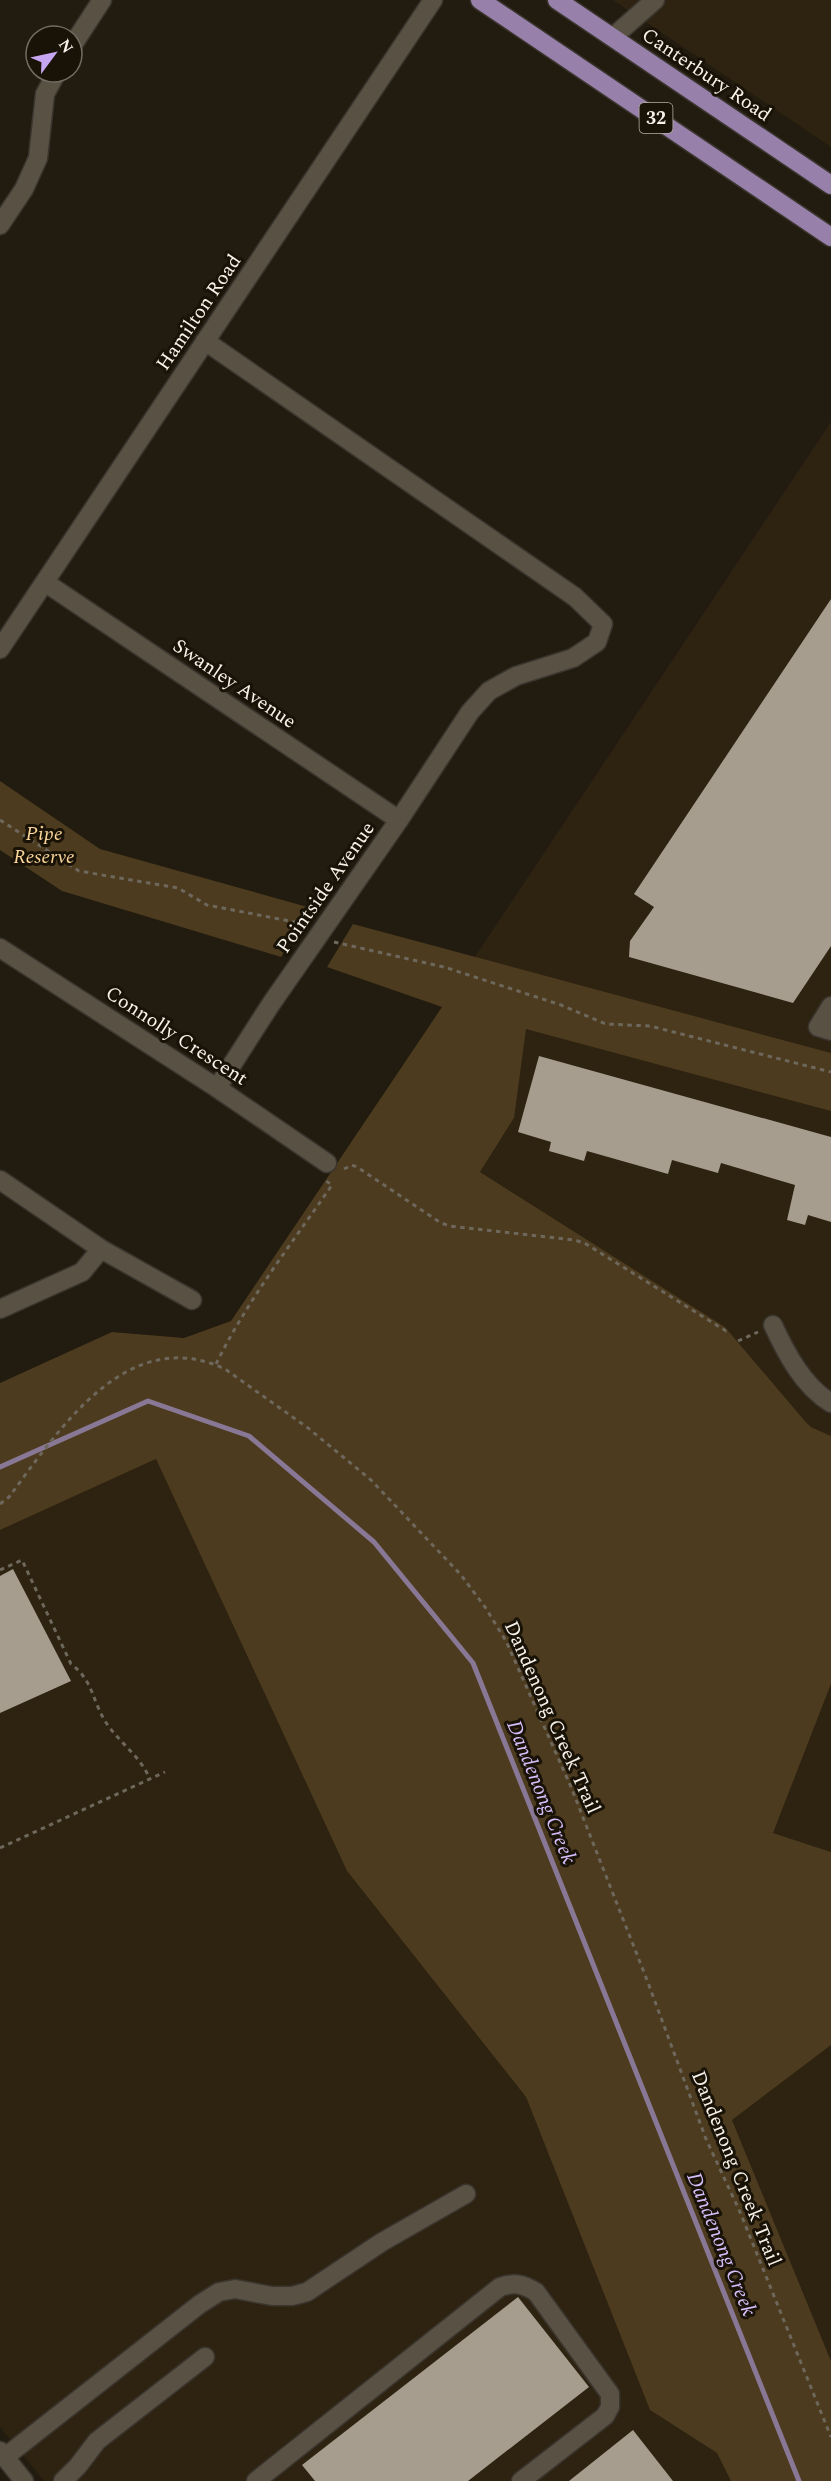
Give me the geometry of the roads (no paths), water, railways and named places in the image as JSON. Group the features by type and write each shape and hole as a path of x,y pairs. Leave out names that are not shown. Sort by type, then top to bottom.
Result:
{"main road":[{"name":"32","path":"480,0 831,237"},
{"name":"Canterbury Road","path":"557,0 831,185"}],"street":[{"path":"84,28 102,0"},
{"name":"Hamilton Road","path":"3,638 46,583 433,0"},
{"path":"613,37 655,0"},
{"path":"0,225 24,189 38,158 45,94 50,84"},
{"name":"Pointside Avenue","path":"205,341 575,597 603,624 597,642 573,658 516,676 489,691 470,712 399,820 271,1004 217,1088"},
{"name":"Swanley Avenue","path":"46,583 399,820"},
{"name":"Connolly Crescent","path":"0,948 217,1088 335,1171"},
{"path":"831,1006 818,1027 831,1031"},
{"path":"0,1180 101,1249 192,1300"},
{"path":"0,1309 82,1272 101,1249"},
{"path":"773,1325 782,1345 800,1371 810,1384 831,1403"},
{"path":"9,2466 200,2304 219,2292 235,2289 282,2296 308,2292 382,2242 466,2194"},
{"path":"256,2481 500,2288 511,2284 523,2284 536,2292 610,2394 610,2407 605,2416 521,2481"},
{"path":"63,2481 97,2441 205,2357"}],"waterway":[{"name":"Dandenong Creek","path":"0,1467 148,1401 249,1436 374,1542 473,1663 799,2481"}],"park label":[{"name":"Pipe Reserve","path":"44,844"}]}
